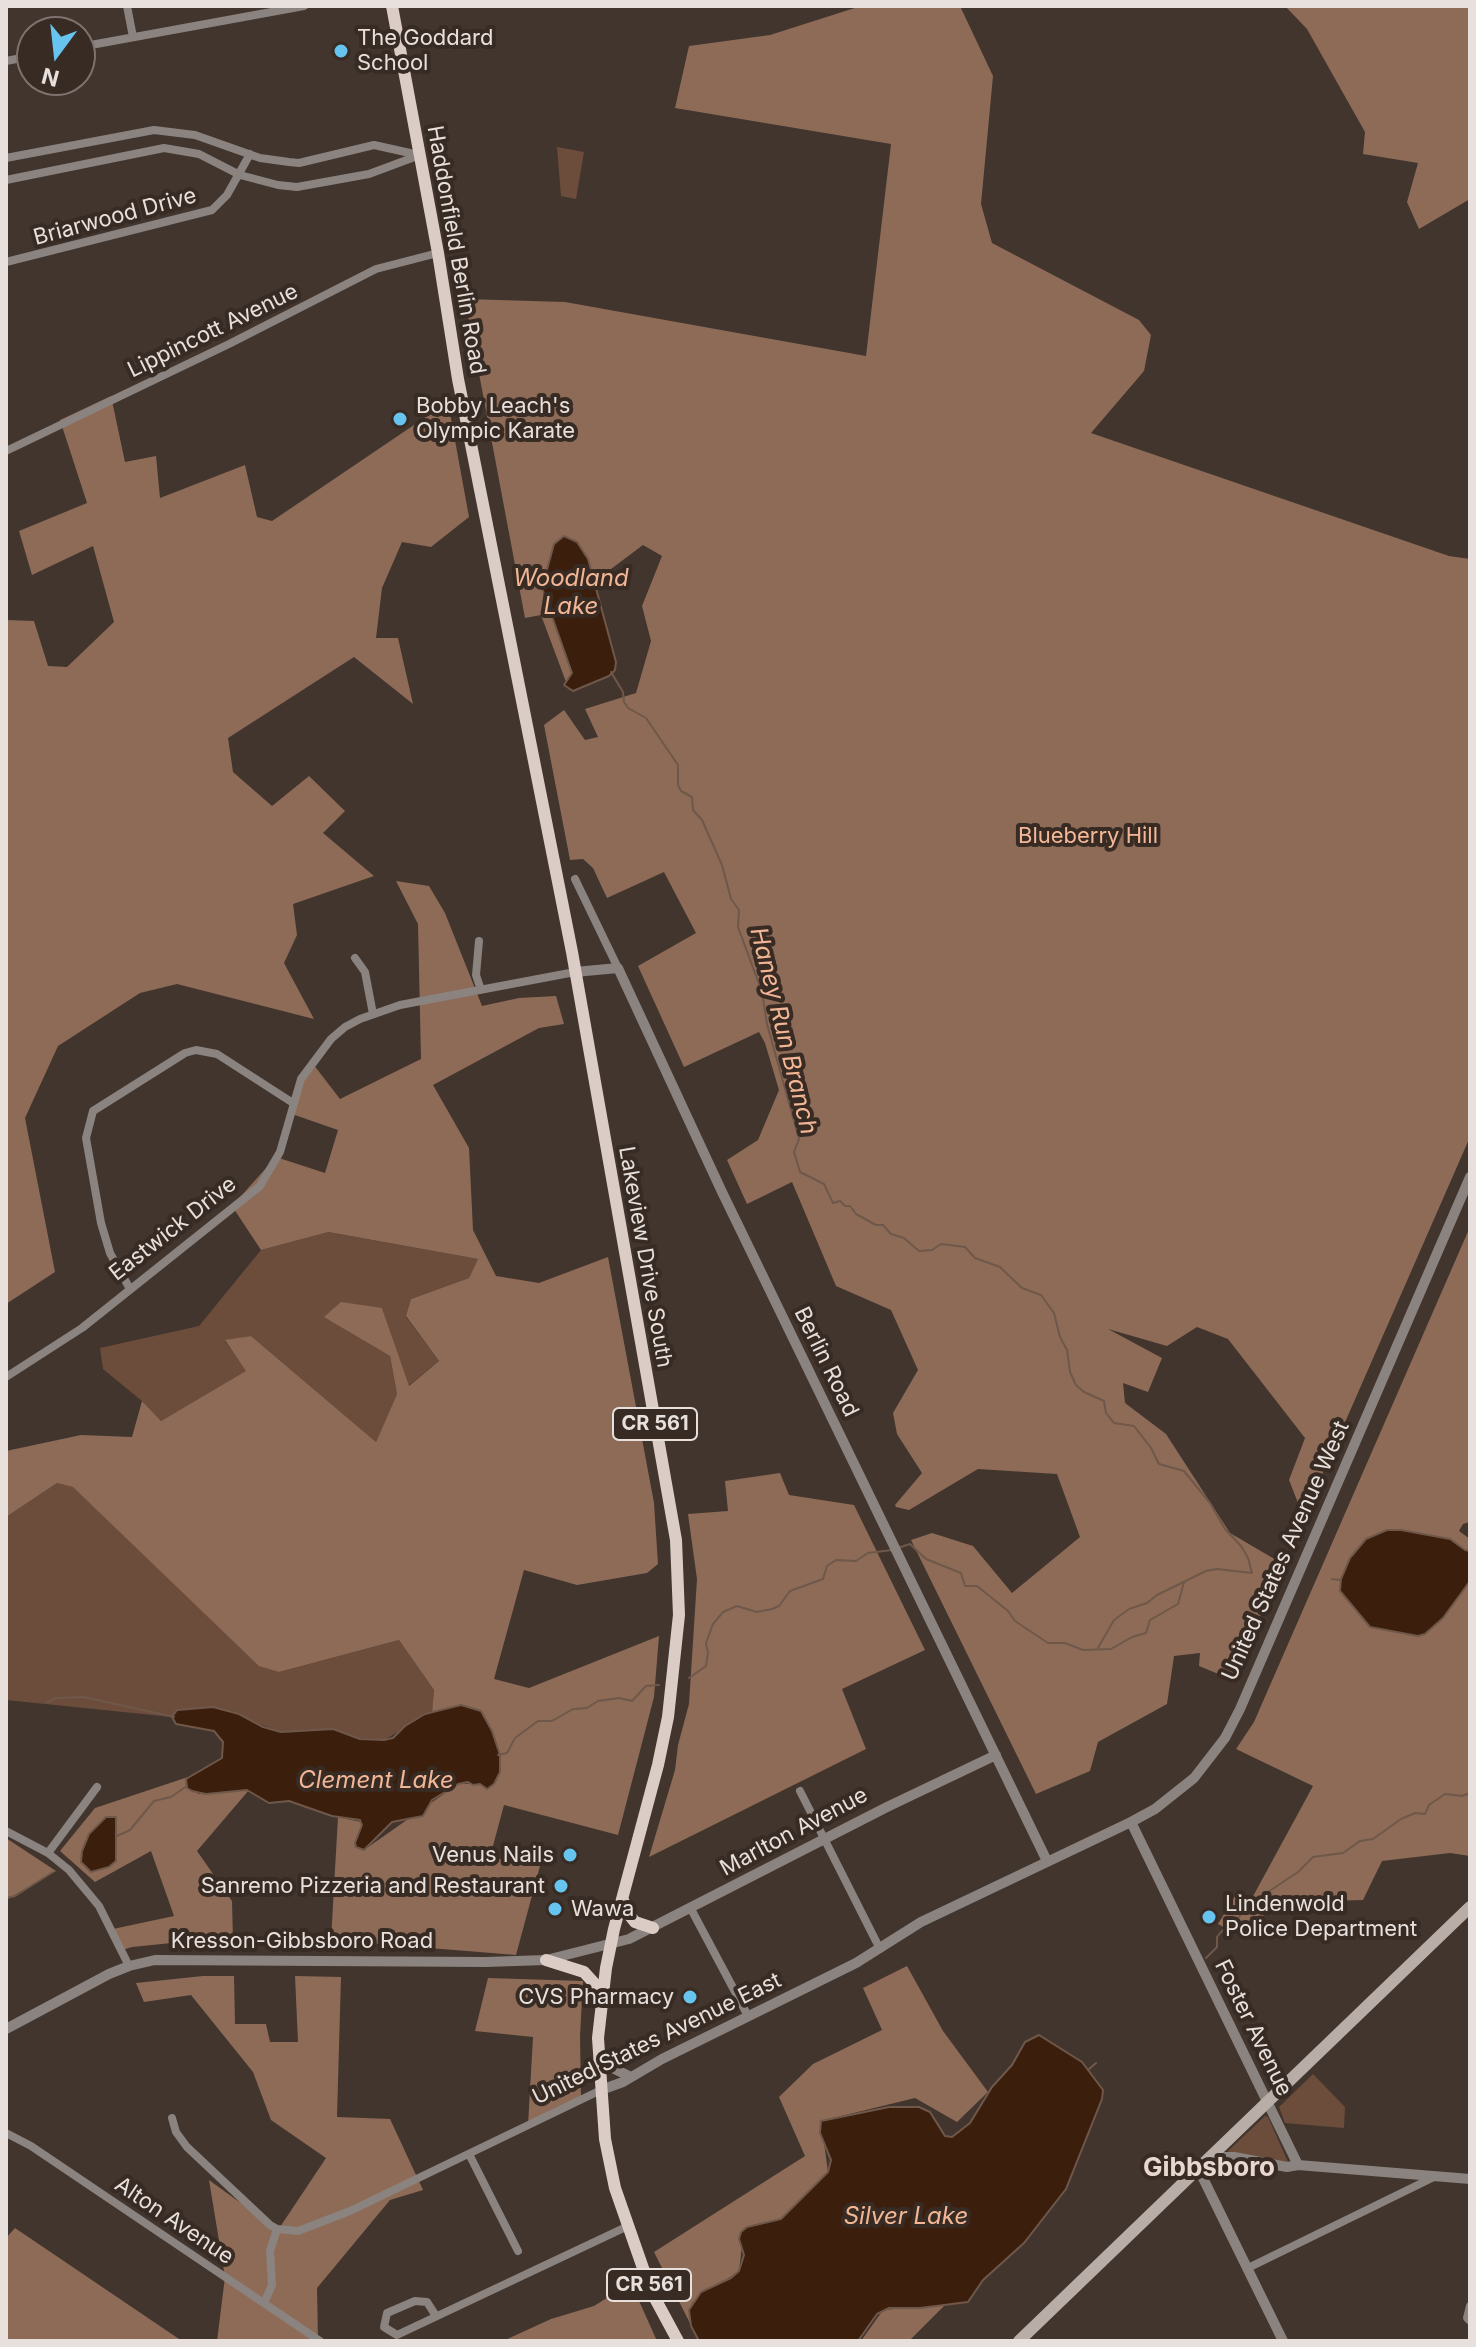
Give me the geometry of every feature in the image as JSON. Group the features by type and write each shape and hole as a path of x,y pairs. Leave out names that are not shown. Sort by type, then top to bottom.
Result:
{"main road":[{"name":"Haddonfield Berlin Road","path":"392,6 461,394 575,972"},
{"name":"Lakeview Drive South","path":"575,972 672,1509 679,1587 674,1675 668,1717 611,1944 598,2023 598,2061 607,2148 626,2227 651,2291 678,2341"},
{"path":"623,1897 627,1912 635,1922 653,1928"},
{"path":"1019,2341 1470,1907"},
{"path":"546,1960 573,1967 592,1980 596,1988 598,2023"}],"street":[{"path":"127,6 133,37"},
{"path":"96,44 304,6"},
{"path":"6,158 154,130 195,135 250,154 299,163 374,145 420,155"},
{"path":"6,180 164,148 199,154 240,175 278,185 313,185 369,174 420,155"},
{"name":"Briarwood Drive","path":"6,262 202,214 220,203 240,175 250,154"},
{"name":"Lippincott Avenue","path":"6,451 229,344 376,269 438,253"},
{"name":"Berlin Road","path":"575,879 722,1192 1047,1861"},
{"path":"479,941 476,975 481,990"},
{"path":"355,958 365,972 373,1014"},
{"name":"Eastwick Drive","path":"6,1377 69,1337 260,1186 280,1152 301,1079 331,1039 345,1027 400,1005 575,972 618,968"},
{"path":"130,1289 110,1253 101,1223 86,1138 93,1111 185,1053 196,1050 217,1054 293,1103"},
{"name":"United States Avenue West","path":"1047,1861 1131,1822 1181,1790 1210,1760 1225,1738 1470,1177"},
{"name":"Marlton Avenue","path":"611,1944 653,1928 824,1838 996,1755"},
{"path":"48,1853 97,1787"},
{"path":"800,1791 880,1949"},
{"name":"Foster Avenue","path":"1131,1822 1298,2165"},
{"path":"6,1831 48,1853 69,1870 99,1906 129,1966"},
{"name":"United States Avenue East","path":"277,2229 298,2231 311,2228 631,2077 856,1963 921,1922 1047,1861"},
{"path":"691,1909 748,2016"},
{"name":"Kresson-Gibbsboro Road","path":"6,2029 99,1978 155,1960 546,1960 611,1944"},
{"path":"598,2061 631,2077"},
{"path":"172,2118 176,2132 187,2147 277,2229 270,2251 272,2285 264,2303"},
{"name":"Alton Avenue","path":"6,2133 31,2146 320,2341"},
{"path":"469,2154 518,2251"},
{"path":"1209,2157 1234,2157 1287,2167 1298,2165 1470,2179"},
{"path":"1198,2168 1283,2341"},
{"path":"1248,2268 1435,2176"},
{"path":"436,2316 427,2302 415,2301 387,2313 384,2327 397,2335 626,2227"},
{"path":"1470,2306 1467,2318 1470,2321"}],"shaded area":[{"path":"557,147 584,152 576,199 561,196"},
{"path":"327,1232 478,1259 469,1278 411,1299 406,1317 439,1361 408,1386 382,1308 325,1317 390,1356 397,1394 376,1442 251,1336 225,1341 247,1371 161,1421 103,1369 100,1348 199,1326 261,1250"},
{"path":"57,1483 74,1487 279,1672 399,1640 434,1690 432,1712 384,1740 281,1732 213,1707 172,1717 6,1700 6,1517"},
{"path":"1313,2074 1345,2107 1344,2128 1285,2123 1279,2107"},
{"path":"1265,2116 1268,2117 1289,2164 1228,2151"}],"green space":[{"name":"Blueberry Hill","path":"861,6 960,6 993,76 981,204 992,243 1139,320 1151,335 1144,371 1091,433 1449,556 1470,559 1470,1137 1307,1509 1300,1508 1289,1480 1305,1438 1228,1339 1197,1327 1167,1346 1108,1329 1162,1358 1148,1392 1123,1383 1125,1403 1166,1434 1230,1533 1283,1564 1233,1680 1199,1666 1200,1653 1174,1656 1167,1704 1098,1742 1090,1771 1036,1794 911,1540 932,1533 973,1546 1012,1593 1080,1537 1057,1474 978,1469 909,1510 896,1507 922,1473 897,1434 893,1413 918,1370 891,1310 836,1286 792,1182 747,1204 727,1160 758,1140 779,1090 765,1043 759,1032 684,1067 638,966 696,933 664,872 607,898 593,868 583,859 570,860 544,725 564,710 585,740 598,737 585,709 636,693 651,641 642,606 662,556 643,545 595,581 616,666 569,690 541,615 525,618 465,299 565,302 866,356 891,144 675,108 689,46 770,35"},
{"path":"1285,6 1470,6 1470,199 1419,229 1407,202 1418,163 1363,154 1365,132 1307,29"},
{"path":"111,396 125,462 156,456 160,498 245,465 257,517 272,521 448,402 469,517 431,547 402,542 382,588 376,638 398,638 413,704 354,657 228,738 233,772 272,806 309,776 345,811 323,833 374,876 293,904 297,935 284,963 314,1019 177,984 140,993 58,1046 25,1118 55,1272 6,1304 6,620 34,621 48,666 67,667 114,622 93,546 32,575 19,531 87,503 60,420"},
{"path":"396,881 429,886 445,913 482,1006 519,998 556,996 564,1024 539,1028 433,1085 469,1148 473,1230 496,1276 539,1283 608,1257 654,1503 658,1564 647,1573 577,1585 524,1570 494,1679 529,1688 659,1636 654,1697 618,1835 504,1805 490,1857 540,1866 516,1955 331,1940 338,1817 361,1822 364,1850 458,1784 494,1783 481,1711 432,1712 434,1690 399,1640 279,1672 259,1666 73,1487 57,1483 6,1517 6,1451 81,1435 132,1437 142,1401 161,1421 246,1371 225,1340 251,1336 376,1442 397,1394 390,1356 324,1317 341,1302 382,1308 409,1386 439,1361 406,1316 411,1299 469,1278 478,1259 328,1232 261,1250 232,1206 276,1157 325,1173 338,1130 289,1113 310,1060 340,1099 421,1059 418,924"},
{"path":"1470,1227 1470,1522 1463,1524 1459,1531 1470,1539 1470,1551 1450,1539 1376,1533 1470,1568 1470,1856 1450,1853 1382,1861 1363,1900 1289,1902 1232,1932 1218,1924 1237,1893 1251,1900 1313,1786 1236,1749 1254,1722"},
{"path":"780,1473 789,1495 854,1505 925,1650 842,1689 866,1749 649,1857 675,1770 689,1704 697,1579 688,1514 728,1511 725,1481"},
{"path":"188,1777 198,1794 249,1790 197,1851 232,1901 233,1940 202,1940 122,1950 113,1929 174,1916 151,1851 95,1882 60,1851 95,1808"},
{"path":"6,1838 56,1871 6,1900"},
{"path":"907,1966 943,2031 988,2092 957,2122 915,2098 821,2121 828,2172 781,2219 744,2228 739,2271 692,2303 699,2341 654,2252 805,2156 779,2097 813,2064 882,2030 863,1988"},
{"path":"234,1976 235,2024 266,2024 270,2042 298,2042 295,1976 341,1977 337,2117 390,2119 423,2190 390,2200 317,2288 318,2341 217,2341 225,2277 209,2180 278,2230 326,2158 271,2120 253,2072 191,1995 144,2002 136,1983"},
{"path":"488,1978 583,1981 581,2098 528,2125 533,2037 475,2031"},
{"path":"15,2228 182,2341 6,2341 6,2238"},
{"path":"631,2283 657,2341 503,2341 551,2319 594,2306"},
{"path":"946,2304 909,2341 861,2341 883,2310"}],"water":[{"name":"Woodland Lake","path":"564,536 577,542 588,559 616,662 615,670 609,676 573,691 564,685 572,673 542,588 554,544"},
{"path":"1387,1530 1450,1539 1470,1551 1470,1581 1443,1618 1425,1634 1418,1636 1370,1627 1340,1591 1341,1579 1350,1558 1366,1539"},
{"name":"Clement Lake","path":"461,1705 481,1711 492,1731 500,1755 500,1772 494,1784 487,1789 480,1784 458,1784 432,1800 423,1816 392,1822 364,1850 356,1847 355,1843 362,1825 360,1820 332,1816 289,1801 269,1803 247,1790 206,1794 187,1788 186,1779 222,1758 223,1742 214,1731 176,1724 172,1717 177,1710 213,1707 239,1714 263,1727 281,1732 333,1729 360,1739 384,1740 393,1738 425,1714"},
{"path":"106,1817 116,1817 116,1861 109,1867 91,1872 81,1862 82,1851 89,1834"},
{"name":"Silver Lake","path":"1039,2035 1082,2062 1103,2090 1102,2099 1066,2189 1024,2243 983,2280 968,2302 889,2308 877,2314 858,2341 699,2341 691,2326 689,2310 701,2292 739,2271 744,2255 739,2239 741,2232 747,2227 781,2219 828,2172 831,2160 820,2133 821,2121 889,2107 919,2107 930,2112 945,2136 952,2137 970,2123 1025,2042"}],"waterway":[{"name":"Haney Run Branch","path":"611,672 628,708 646,718 678,765 678,785 681,791 692,797 693,810 702,820 722,865 731,899 739,910 738,927 762,992 767,1024 799,1139 794,1152 800,1172 824,1184 833,1203 840,1201 850,1206 856,1214 876,1225 883,1225 891,1234 904,1238 919,1251 932,1250 941,1244 965,1247 975,1258 1000,1267 1022,1288 1041,1295 1054,1313 1076,1385 1104,1401 1106,1413 1114,1423 1134,1426 1159,1464 1184,1471 1248,1558 1252,1573 1217,1569 1206,1571 1147,1603 1129,1609 1114,1620 1098,1648"},
{"path":"898,1548 910,1544 926,1559 961,1573 965,1586 977,1586 1008,1611 1015,1621 1048,1643 1065,1643 1083,1650 1111,1649 1146,1633 1150,1620 1178,1604 1184,1582"},
{"path":"689,1678 706,1666 706,1643 713,1624 723,1612 737,1606 757,1612 772,1609 779,1606 790,1591 823,1579 827,1566 836,1560 856,1561 868,1553 892,1550"},
{"path":"1332,1579 1340,1580"},
{"path":"498,1755 507,1753 515,1738 538,1721 552,1721 573,1709 587,1708 598,1701 619,1698 632,1701 646,1686 659,1685"},
{"path":"47,1702 56,1698 84,1697 174,1717"},
{"path":"117,1836 130,1830 154,1801 171,1797 187,1786"},
{"path":"1206,1958 1217,1947 1217,1937 1247,1906 1298,1872 1313,1857 1343,1853 1360,1841 1373,1839 1401,1819 1415,1813 1425,1814 1429,1805 1445,1794 1462,1796 1470,1793"},
{"path":"6,1898 15,1896 53,1872"},
{"path":"1088,2070 1096,2063"}],"place":[{"name":"The Goddard School","path":"341,51"},
{"name":"Bobby Leach's Olympic Karate","path":"400,419"},
{"name":"Venus Nails","path":"570,1855"},
{"name":"Sanremo Pizzeria and Restaurant","path":"561,1886"},
{"name":"Wawa","path":"555,1909"},
{"name":"Lindenwold Police Department","path":"1209,1917"},
{"name":"CVS Pharmacy","path":"690,1997"}],"district":[{"name":"Gibbsboro","path":"1209,2168"}]}
